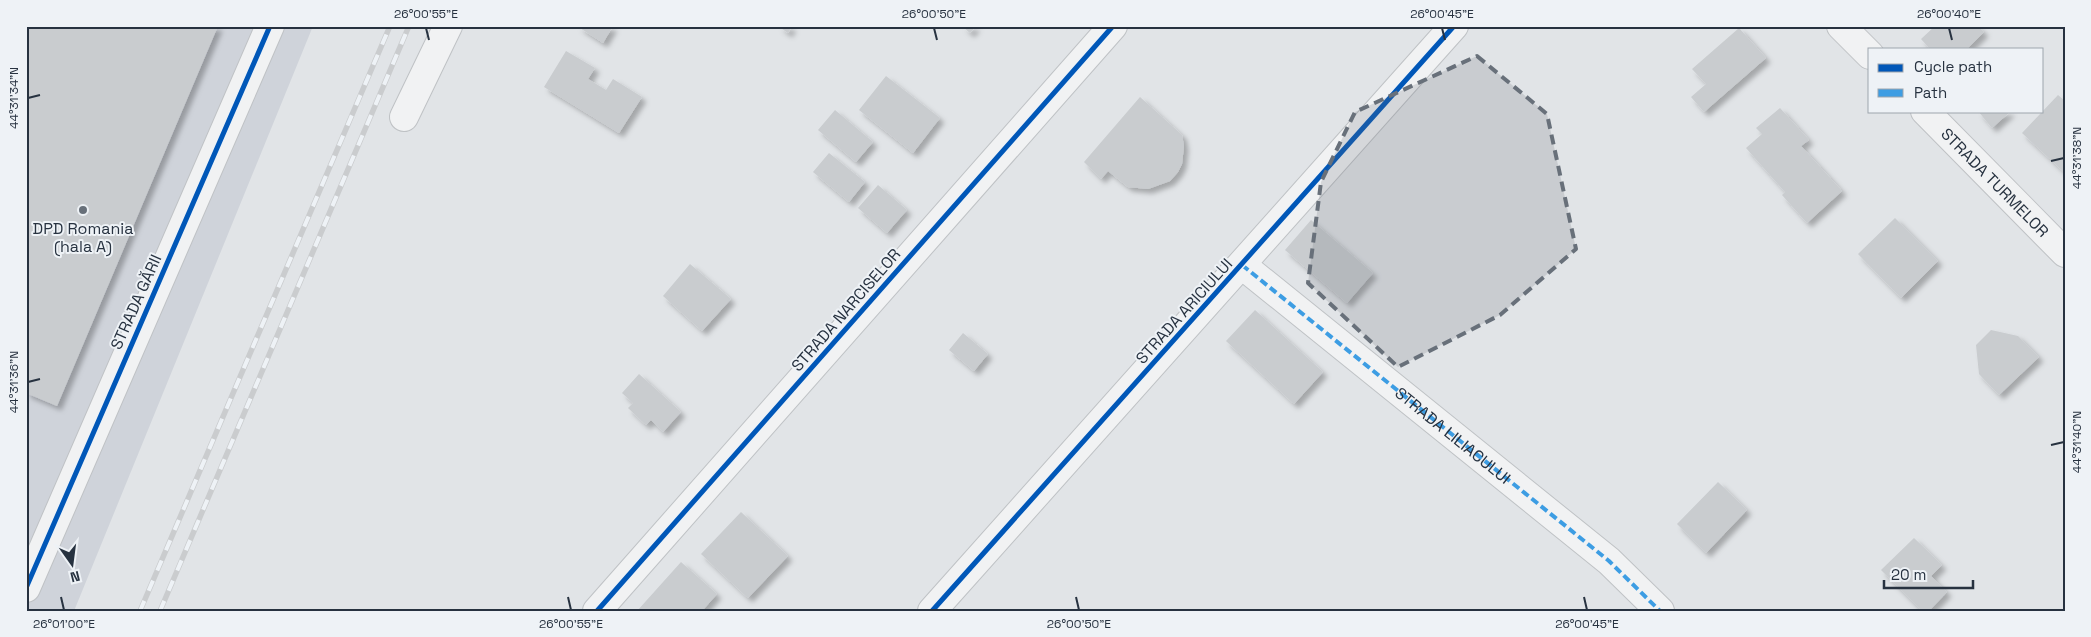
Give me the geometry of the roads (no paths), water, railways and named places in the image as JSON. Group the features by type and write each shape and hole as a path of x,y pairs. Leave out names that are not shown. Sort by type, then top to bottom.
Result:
{"street":[{"name":"STRADA GĂRII","path":"26,588 270,26"},
{"path":"404,117 448,26"},
{"name":"STRADA NARCISELOR","path":"597,611 1113,26"},
{"name":"STRADA ARICIULUI","path":"932,611 1454,26"},
{"path":"1841,26 1868,53"},
{"name":"STRADA TURMELOR","path":"1926,112 2065,253"},
{"name":"STRADA LILIACULUI","path":"1242,265 1609,561 1660,611"}],"railway":[{"path":"140,611 390,26"},
{"path":"160,611 409,26"}],"place":[{"name":"DPD Romania (hala A)","path":"83,210"}]}
